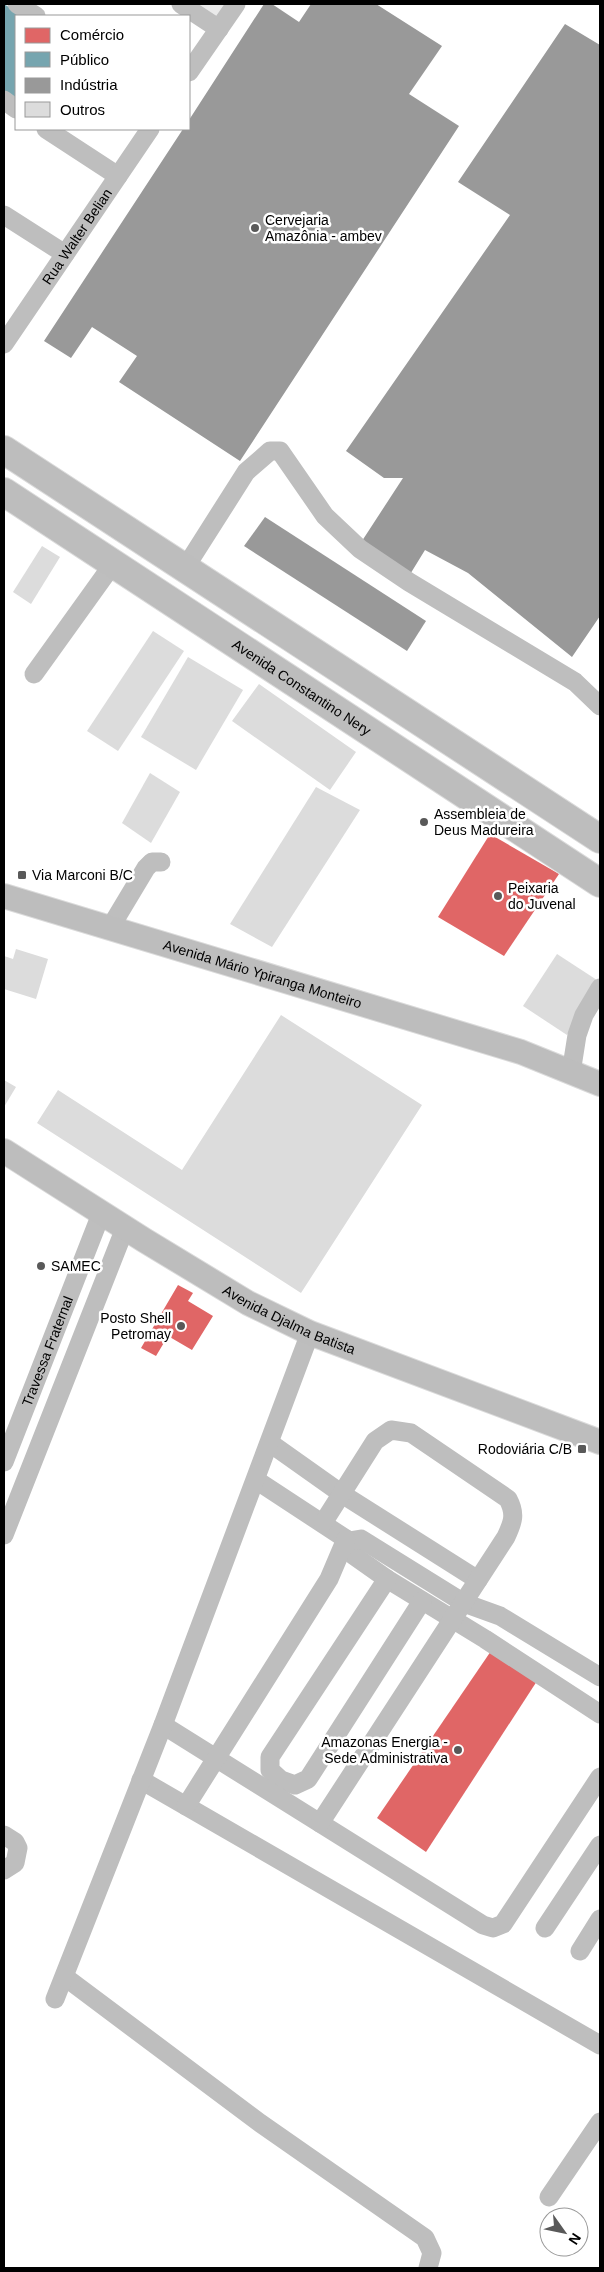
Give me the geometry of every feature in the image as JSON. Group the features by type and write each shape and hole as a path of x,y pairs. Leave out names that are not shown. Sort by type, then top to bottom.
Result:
{"highway":[{"path":"4,450 600,839"},
{"name":"Avenida Constantino Nery","path":"7,496 600,883"}],"main road":[{"name":"Avenida Mário Ypiranga Monteiro","path":"4,896 572,1067 600,1068"},
{"name":"Avenida Mário Ypiranga Monteiro","path":"572,1067 600,1084"},
{"name":"Avenida Djalma Batista","path":"4,1151 101,1214 248,1303 310,1333 600,1442"}],"street":[{"path":"17,4 34,15"},
{"path":"181,4 219,28"},
{"path":"190,71 236,4"},
{"path":"4,100 15,108"},
{"path":"48,130 118,176"},
{"name":"Rua Walter Belian","path":"4,344 149,130"},
{"path":"4,215 65,254"},
{"path":"185,568 246,472 270,451 280,452 325,516 360,549 408,582 575,682 600,706"},
{"path":"34,674 113,564"},
{"path":"110,928 146,868 152,862 161,862"},
{"path":"572,1067 576,1035 584,1015 600,988"},
{"name":"Travessa Fraternal","path":"4,1462 101,1214"},
{"path":"4,1535 124,1228"},
{"path":"56,1999 163,1725 310,1333"},
{"path":"320,1823 506,1536 513,1520 514,1510 508,1499 411,1433 391,1430 375,1442 323,1523"},
{"path":"270,1443 342,1494 478,1580"},
{"path":"256,1480 347,1540 353,1555 387,1579 600,1714"},
{"path":"347,1540 361,1539 464,1602 500,1616 600,1677"},
{"path":"186,1806 329,1579 347,1540"},
{"path":"387,1579 270,1757 270,1770 281,1780 295,1785 308,1779 422,1601"},
{"path":"562,1690 580,1664"},
{"path":"163,1725 483,1925 492,1928 503,1924 600,1777"},
{"path":"141,1780 600,2044"},
{"path":"4,1835 10,1838 18,1848 14,1863 4,1870"},
{"path":"545,1928 600,1845"},
{"path":"580,1951 600,1919"},
{"path":"65,1977 260,2123 425,2238 432,2253 428,2268"},
{"path":"549,2197 600,2122"}],"shaded area":[{"path":"184,4 243,4 226,29"}],"building: Comércio":[{"name":"Peixaria do Juvenal","path":"490,834 559,874 504,956 438,917"},
{"name":"Posto Shell Petromay","path":"178,1285 193,1293 188,1301 213,1316 192,1350 168,1336 156,1356 141,1348"},
{"name":"Amazonas Energia - Sede Administrativa","path":"491,1651 537,1681 426,1852 377,1818"}],"building: Público":[{"path":"4,4 21,15 15,15 15,96 14,98 4,92"}],"building: Indústria":[{"name":"Cervejaria Amazônia - ambev","path":"264,4 272,4 299,22 311,4 376,4 442,46 409,94 459,126 240,461 119,382 137,356 92,327 71,358 44,341 182,130 190,130 190,118"},
{"path":"565,24 600,45 600,616 572,657 468,573 425,550 409,576 360,544 403,478 384,478 346,451 510,215 458,182"},
{"path":"265,517 426,621 407,651 244,546"}],"building: Outros":[{"path":"42,546 60,557 31,604 13,592"},
{"path":"153,631 184,651 118,751 87,731"},
{"path":"188,657 243,690 196,770 141,737"},
{"path":"259,684 356,752 330,790 232,721"},
{"path":"150,773 180,792 151,843 122,823"},
{"path":"316,787 360,810 272,947 230,924"},
{"path":"16,949 48,959 36,999 4,989 4,956 13,959"},
{"path":"557,954 600,982 567,1035 523,1006"},
{"path":"281,1015 422,1105 301,1293 37,1123 58,1090 182,1170"},
{"path":"4,1080 16,1087 4,1107"}],"place":[{"name":"Cervejaria Amazônia - ambev","path":"255,228"},
{"name":"Assembleia de Deus Madureira","path":"424,822"},
{"name":"Via Marconi B/C","path":"22,875"},
{"name":"Peixaria do Juvenal","path":"498,896"},
{"name":"SAMEC","path":"41,1266"},
{"name":"Posto Shell Petromay","path":"181,1326"},
{"name":"Rodoviária C/B","path":"582,1449"},
{"name":"Amazonas Energia - Sede Administrativa","path":"458,1750"}]}
